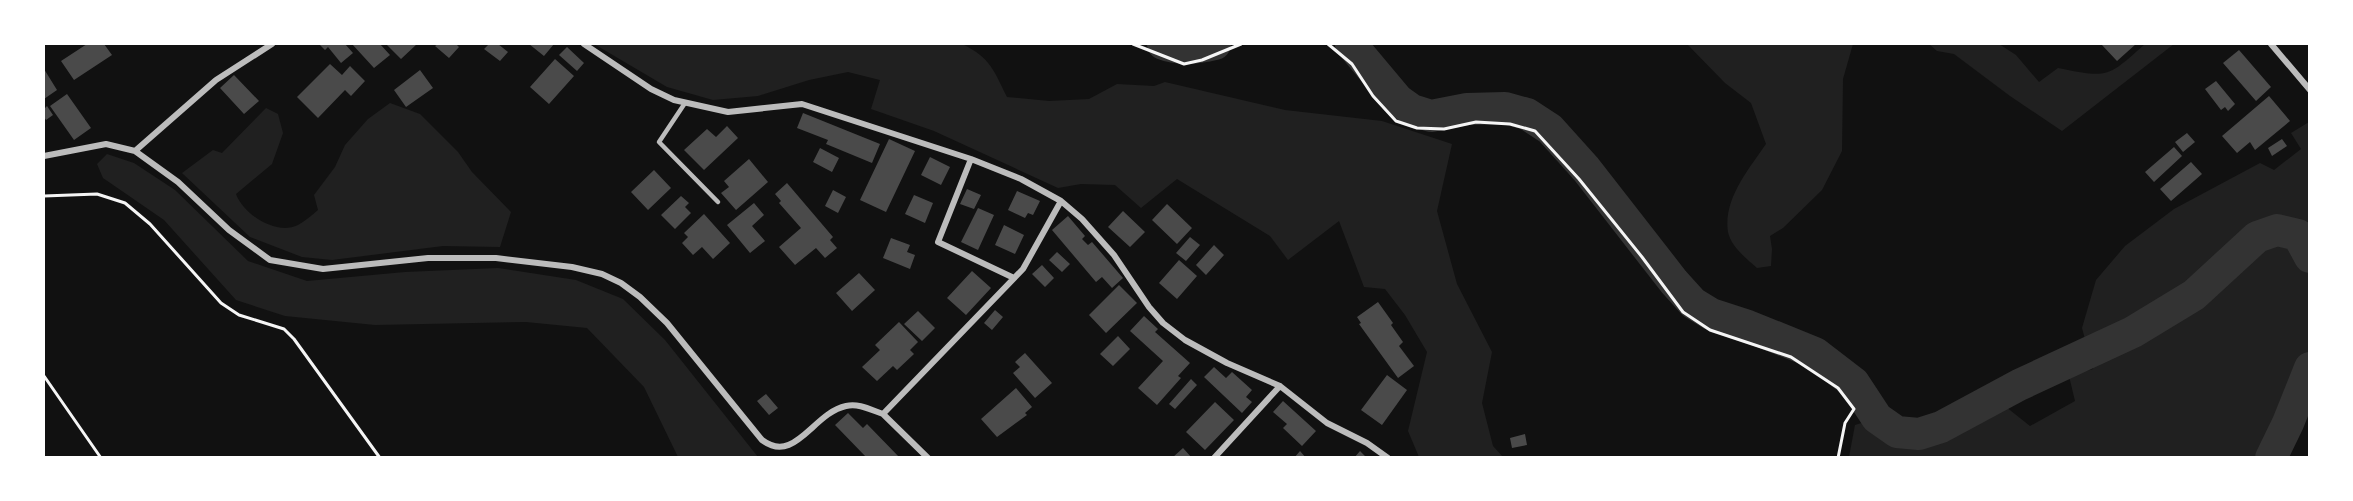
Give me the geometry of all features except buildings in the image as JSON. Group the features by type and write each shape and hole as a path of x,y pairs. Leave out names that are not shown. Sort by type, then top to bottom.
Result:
{"street":[{"path":"135,151 216,81 272,44"},
{"path":"584,44 651,89 685,103 728,112 802,104 971,159 1021,178 1061,201 1102,240 1163,323 1185,340 1227,363 1280,386 1327,423 1367,443 1388,458"},
{"path":"2271,44 2310,90"},
{"path":"44,156 106,144 135,151 177,182 229,230 270,260 324,269 428,258 496,258 572,267 612,278 640,297 667,323 762,440 772,447 784,448 794,443 823,417 838,408 859,406 883,414 928,458"},
{"path":"971,159 938,242 1014,278"},
{"path":"883,414 1023,269 1061,201"},
{"path":"1214,458 1280,386"}],"lane":[{"path":"685,103 659,142 718,202"}],"path":[{"path":"1133,44 1184,64 1202,60 1241,44"},
{"path":"1328,44 1352,64 1373,96 1396,121 1417,128 1444,129 1476,122 1510,124 1535,131 1579,179 1683,312 1710,330 1791,357 1838,388 1854,409 1845,423 1838,458"},
{"path":"44,196 98,194 125,203 150,224 221,303 239,315 284,329 294,339 380,458"},
{"path":"44,376 101,458"}],"shaded area":[{"path":"594,44 962,44 986,60 995,72 1007,97 1049,101 1089,99 1117,84 1154,86 1165,82 1285,110 1382,121 1452,144 1437,211 1457,284 1492,352 1482,403 1493,446 1503,457 1419,457 1408,431 1427,352 1405,315 1385,289 1364,287 1339,221 1288,260 1270,236 1177,179 1141,208 1115,185 1081,184 1058,188 934,131 871,109 880,80 848,72 809,80 758,96 713,100 667,87"},
{"path":"1687,44 1853,44 1843,79 1842,151 1822,190 1783,228 1770,236 1771,266 1757,268 1736,248 1728,232 1729,208 1733,196 1766,144 1751,103 1725,83"},
{"path":"1929,44 1999,44 2016,55 2039,82 2058,68 2098,74 2106,72 2123,64 2145,44 2174,44 2062,131 1954,54 1937,51"},
{"path":"390,103 420,114 458,152 472,172 511,212 500,247 443,246 332,260 302,257 250,237 182,173 213,150 222,153 266,108 278,114 283,133 272,164 236,194 246,209 261,221 280,228 298,225 318,210 314,195 335,167 345,145 368,119"},
{"path":"2309,122 2309,371 2301,376 2262,457 1849,457 1855,425 1865,422 1890,435 1918,443 2001,403 2030,426 2075,401 2069,376 2093,369 2082,328 2096,280 2125,246 2174,209 2260,163 2274,170 2301,149 2291,133"},
{"path":"107,154 134,163 175,190 248,261 307,281 405,272 498,268 576,280 623,299 665,340 758,457 678,457 644,387 587,328 526,322 375,325 285,316 236,300 164,220 103,178 97,164"}],"waterway":[{"path":"1163,44 1189,48 1215,44"},
{"path":"1351,44 1398,100 1412,110 1431,116 1467,109 1505,108 1527,114 1550,129 1586,169 1693,303 1711,314 1815,353 1854,383 1877,418 1897,432 1919,434 1941,427 2019,385 2133,332 2194,295 2257,237 2277,230 2298,235 2310,257"},
{"path":"2271,458 2310,368"}]}
